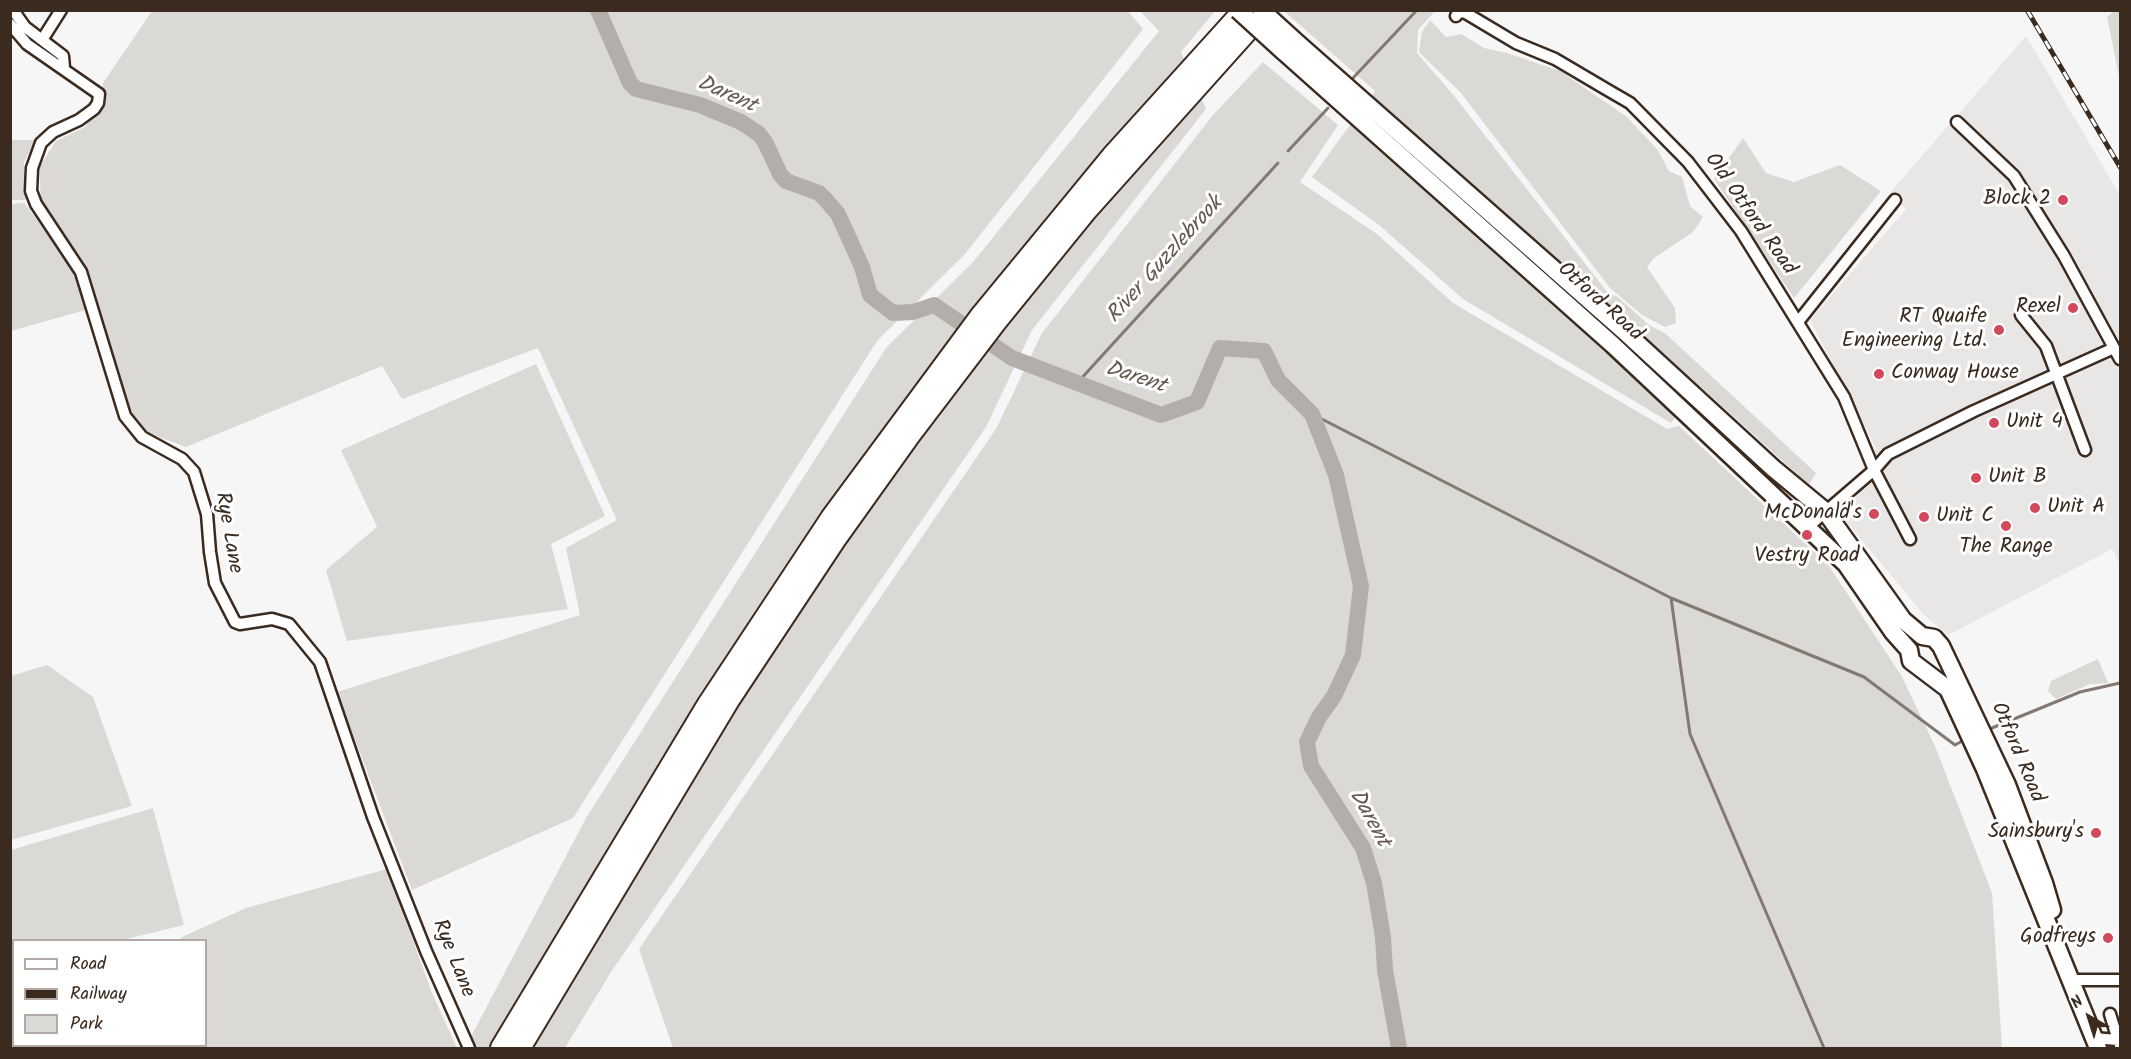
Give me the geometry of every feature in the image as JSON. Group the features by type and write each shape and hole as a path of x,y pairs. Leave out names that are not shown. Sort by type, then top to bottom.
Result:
{"highway":[{"path":"501,1048 744,647 831,518 1009,294 1112,156 1244,10"},
{"path":"1009,294 1266,10"},
{"path":"520,1048 729,700 938,384"}],"main road":[{"name":"Otford Road","path":"1238,10 1289,45 1624,332 1773,468 1826,511 1903,620 1922,636 1934,638 1965,692 2007,785 2044,883 2071,980"},
{"name":"Otford Road","path":"1262,10 1289,45 1809,526 1846,564 1893,632 1909,650 1911,661 1948,689 1985,769 2095,1043"},
{"path":"1909,650 1915,639 1922,636"},
{"path":"1922,669 1937,665 1942,650"}],"street":[{"path":"13,10 20,22 63,56 64,68"},
{"path":"42,40 62,10"},
{"name":"Old Otford Road","path":"1456,16 1461,12 1469,14 1516,43 1555,59 1630,103 1661,132 1716,195 1844,397 1874,470 1910,540"},
{"name":"Rye Lane","path":"10,24 27,44 95,89 99,100 94,109 49,135 38,148 32,168 31,184 36,204 81,272 98,322 119,400 129,424 142,437 182,459 194,472 207,514 215,583 235,622 240,624 272,619 289,624 320,662 373,817 430,961 469,1048"},
{"path":"1957,122 2014,176 2064,256 2121,359"},
{"path":"1798,322 1895,200"},
{"path":"2021,315 2046,346 2085,450"},
{"path":"1809,526 1874,470 1888,454 1974,411 2114,348"},
{"path":"2071,980 2121,980"},
{"name":"Otford Road","path":"2095,1043 2119,1043 2110,1014"}],"shaded area":[{"path":"2026,36 2120,195 2120,565 2112,549 1948,635 1924,615 1846,521 1876,448 1810,320 1906,209 1889,194"}],"green space":[{"path":"1127,10 1143,29 965,254 877,341 573,818 412,890 337,692 580,615 566,548 617,520 538,348 402,399 382,366 186,447 138,429 120,388 86,267 41,200 39,168 56,141 85,127 103,104 103,83 152,11"},
{"path":"2115,10 2120,11 2120,81 2107,17"},
{"path":"1140,11 1215,11 1181,52 1206,109 1032,330 986,427 611,972 565,1048 465,1048 586,818 886,348 974,261 1159,31"},
{"path":"1284,11 1435,11 1418,30 1417,53 1455,97 1608,293 1618,297 1649,325 1666,334 1816,473 1809,485 1700,386 1671,423 1463,299 1379,225 1312,177 1375,91"},
{"path":"1430,20 1446,37 1461,34 1484,48 1507,53 1560,71 1627,117 1657,149 1669,171 1682,177 1690,206 1703,217 1693,232 1654,258 1647,267 1675,308 1676,323 1665,327 1642,315 1610,288 1461,93 1419,52 1422,32"},
{"path":"1263,62 1338,125 1300,182 1377,234 1453,303 1667,429 1679,426 1829,566 1901,675 1935,746 1992,893 2002,1048 673,1048 639,949 996,429 1042,333 1213,115"},
{"path":"1743,138 1766,173 1794,182 1840,165 1881,191 1794,298 1714,179"},
{"path":"10,140 36,140 24,162 26,200 11,200"},
{"path":"24,203 77,272 89,309 11,331 10,204"},
{"path":"536,364 605,516 551,544 568,609 347,641 326,570 377,527 341,450"},
{"path":"2098,659 2108,683 2090,684 2056,699 2048,691 2051,681"},
{"path":"47,665 93,697 132,806 11,840 11,676"},
{"path":"153,808 184,925 126,939 12,939 11,969 11,850"},
{"path":"387,869 432,993 457,1048 83,1048 207,1047 207,939 180,939 246,908"},
{"path":"11,995 12,1047 79,1047 11,1048"}],"waterway":[{"name":"Darent","path":"598,10 630,83 636,89 700,105 741,122 759,134 786,181 819,193 826,200 838,214 862,267 870,295 893,313 913,312 934,305 1012,358 1161,415 1197,402 1220,348 1264,351 1278,380 1312,414 1336,475 1361,586 1353,655 1334,696 1319,717 1307,742 1311,766 1363,848 1374,883 1383,937 1385,970 1399,1048"},
{"name":"River Guzzlebrook","path":"1353,78 1417,10"},
{"name":"River Guzzlebrook","path":"1288,151 1328,108"},
{"name":"River Guzzlebrook","path":"1078,382 1278,163"},
{"path":"1312,414 1671,598 1690,734 1824,1048"},
{"path":"1671,598 1864,677 1955,745 1964,740"},
{"path":"1987,730 2080,692 2120,683"}],"railway":[{"path":"2027,10 2120,167"}],"place":[{"name":"Block 2","path":"2063,200"},
{"name":"Rexel","path":"2073,308"},
{"name":"RT Quaife Engineering Ltd.","path":"1999,330"},
{"name":"Conway House","path":"1879,374"},
{"name":"Unit 4","path":"1994,423"},
{"name":"Unit B","path":"1976,478"},
{"name":"Unit A","path":"2035,508"},
{"name":"McDonald's","path":"1874,514"},
{"name":"Unit C","path":"1924,517"},
{"name":"The Range","path":"2006,526"},
{"name":"Vestry Road","path":"1807,535"},
{"name":"Sainsbury's","path":"2096,833"},
{"name":"Godfreys","path":"2108,938"}]}
